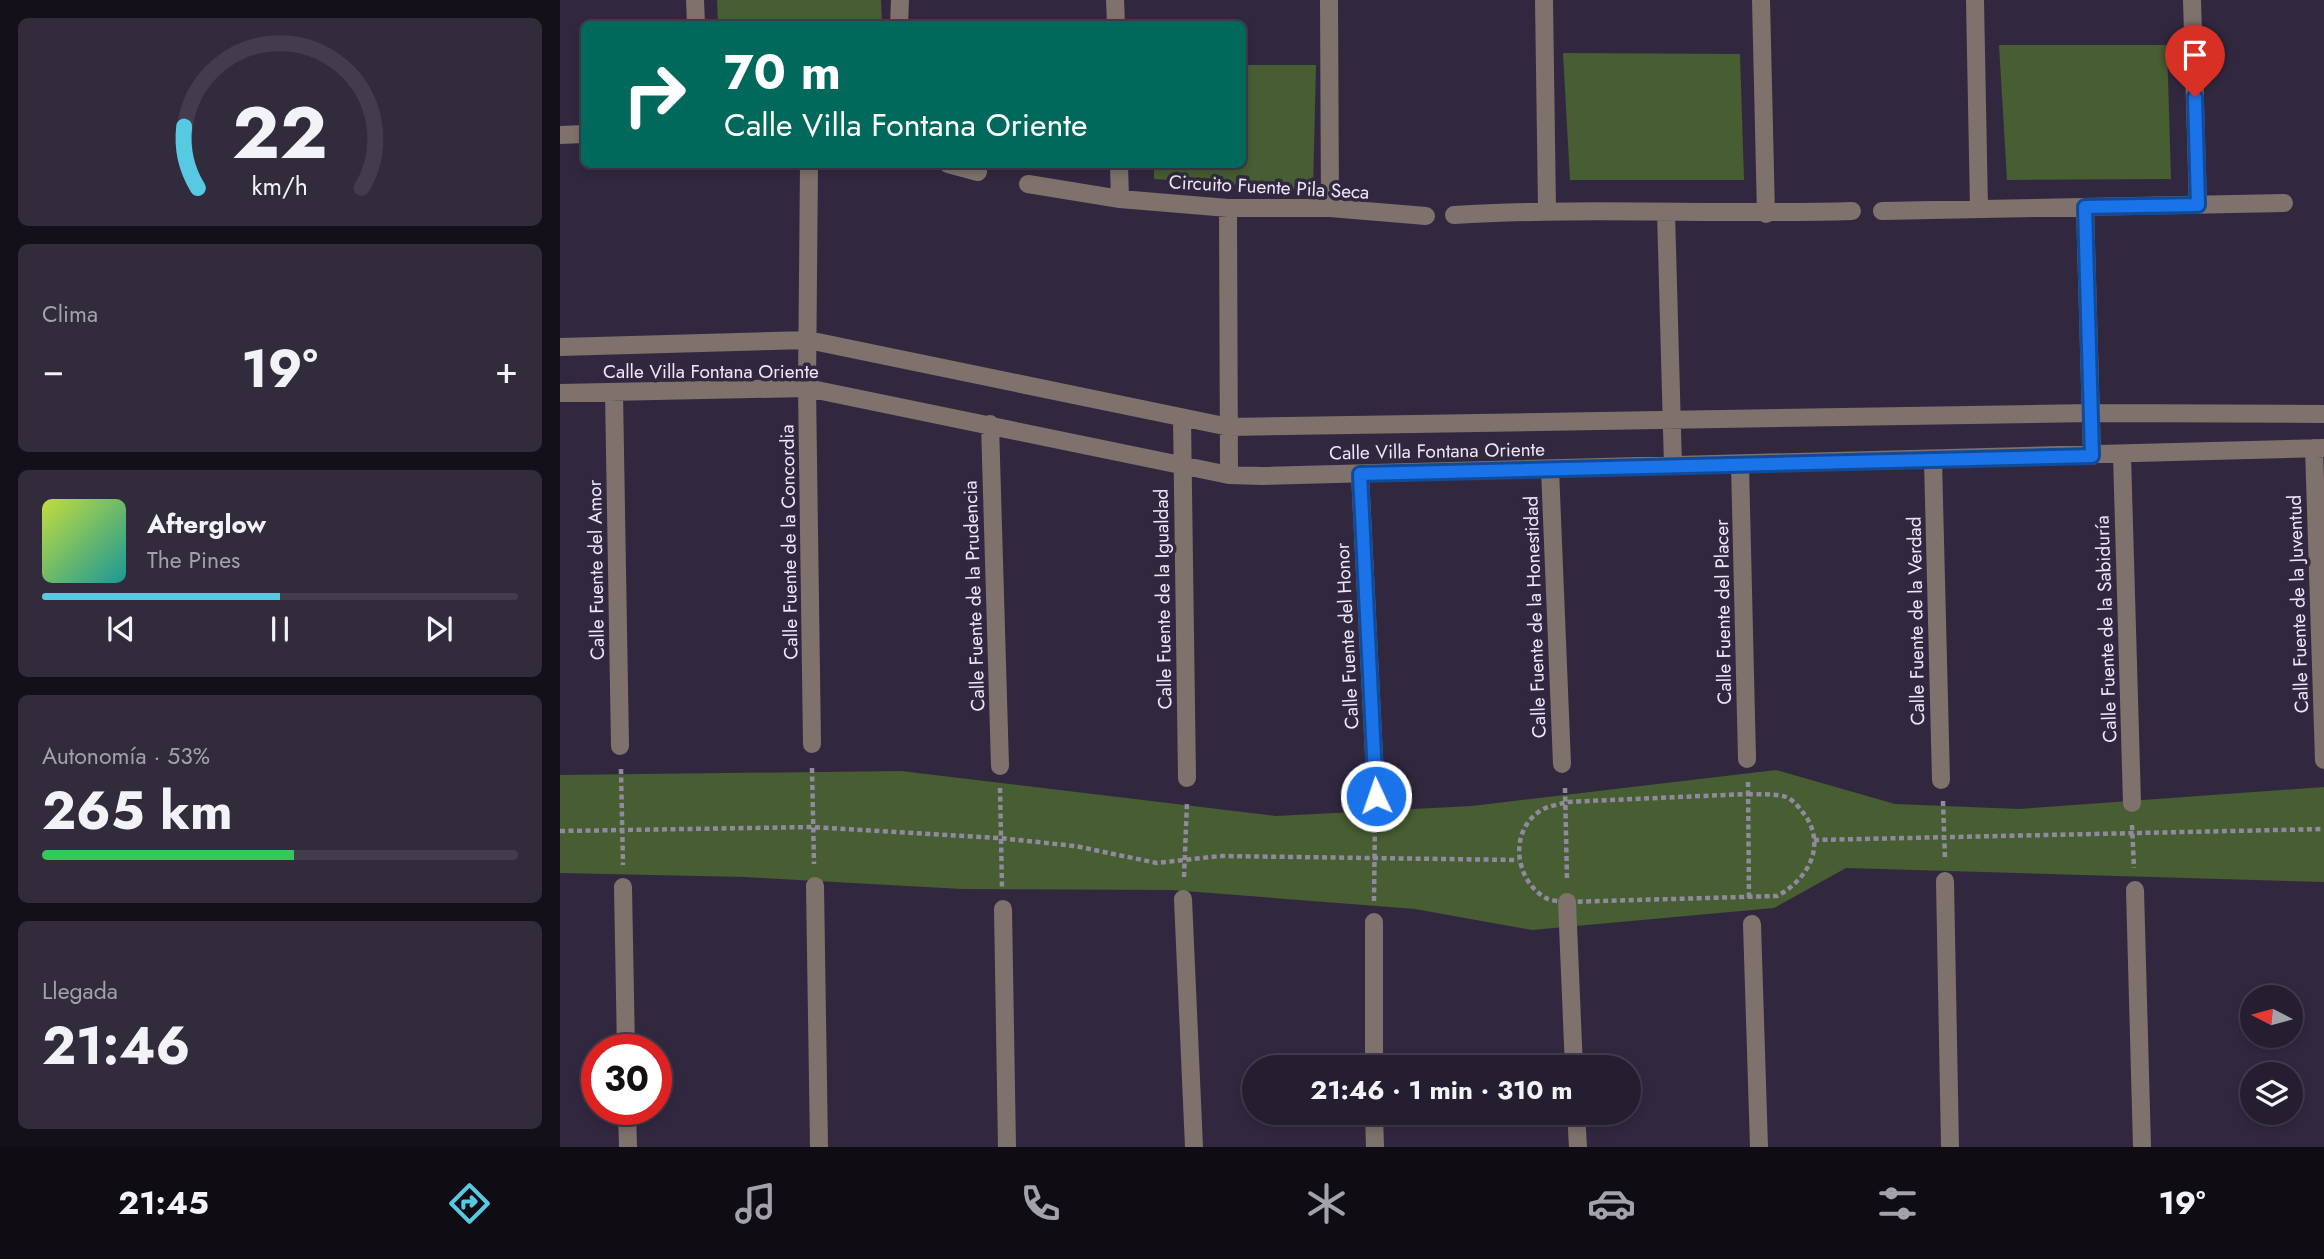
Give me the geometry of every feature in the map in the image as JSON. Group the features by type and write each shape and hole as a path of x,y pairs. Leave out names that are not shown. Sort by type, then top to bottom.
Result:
{"street":[{"path":"695,0 696,21"},
{"path":"899,21 900,0"},
{"path":"1115,0 1116,21"},
{"path":"1329,0 1330,208"},
{"path":"1544,0 1547,209"},
{"path":"1761,0 1766,214"},
{"path":"1975,0 1979,209"},
{"path":"2192,0 2198,205"},
{"path":"560,135 581,134"},
{"name":"Calle Fuente de la Concordia","path":"809,168 807,388 813,744"},
{"path":"963,168 978,172"},
{"path":"1119,168 1120,200"},
{"name":"Circuito Fuente Pila Seca","path":"1028,184 1120,200 1228,208 1330,208 1426,216"},
{"path":"1882,211 2284,203"},
{"path":"2085,207 2092,456"},
{"path":"1228,208 1229,475"},
{"path":"1454,215 1547,209 1766,214 1852,211"},
{"path":"1666,212 1672,466"},
{"name":"Calle Villa Fontana Oriente","path":"560,347 808,340 1229,427 2091,413 2324,414"},
{"name":"Calle Villa Fontana Oriente","path":"560,394 807,388 1229,475 1933,460 2319,448"},
{"name":"Calle Fuente del Amor","path":"614,392 620,746"},
{"name":"Calle Fuente de la Igualdad","path":"1182,418 1187,778"},
{"name":"Calle Fuente de la Prudencia","path":"990,424 1000,766"},
{"name":"Calle Fuente de la Juventud","path":"2319,448 2324,760"},
{"name":"Calle Fuente de la Sabiduría","path":"2122,455 2132,803"},
{"name":"Calle Fuente de la Verdad","path":"1933,460 1941,780"},
{"name":"Calle Fuente del Placer","path":"1740,464 1748,759"},
{"name":"Calle Fuente de la Honestidad","path":"1550,469 1562,764"},
{"name":"Calle Fuente del Honor","path":"1360,474 1376,796"},
{"path":"1945,881 1950,1147"},
{"path":"815,886 819,1147"},
{"path":"623,887 626,1034"},
{"path":"2135,890 2142,1147"},
{"path":"1183,899 1194,1147"},
{"path":"1567,902 1573,1055"},
{"path":"1003,909 1007,1147"},
{"path":"1374,922 1374,1055"},
{"path":"1752,924 1759,1147"},
{"path":"627,1125 628,1147"},
{"path":"1374,1125 1375,1147"},
{"path":"1577,1125 1578,1147"}],"path":[{"path":"813,744 812,827 815,886"},
{"path":"620,746 623,887"},
{"path":"1748,759 1748,898 1752,924"},
{"path":"1562,764 1566,802 1567,902"},
{"path":"1000,766 999,838 1003,909"},
{"path":"1183,899 1187,778"},
{"path":"1941,780 1945,881"},
{"path":"1748,794 1785,797 1800,807 1810,822 1814,840 1813,858 1805,874 1793,887 1777,896 1567,902 1547,898 1535,889 1518,860 1518,843 1524,827 1540,810 1566,802 1748,794"},
{"path":"1374,922 1376,796"},
{"path":"2132,803 2135,890"},
{"path":"560,831 812,827 999,838 1075,846 1157,863 1220,856 1518,860"},
{"path":"1814,840 2324,829"}],"green space":[{"path":"717,0 881,0 882,21 718,21"},
{"path":"1999,45 2167,45 2171,179 2007,180"},
{"path":"1563,53 1740,54 1744,180 1570,180"},
{"path":"1246,65 1316,65 1313,190 1154,179 1154,168 1246,168"},
{"path":"1776,770 1895,804 2019,809 2324,787 2324,882 1846,868 1774,908 1532,930 1415,909 1172,890 962,889 744,877 560,873 560,775 901,771 1276,816 1472,806"}],"route":[{"path":"1376,796 1360,474 2092,456 2085,207 2198,205 2195,97"}]}
